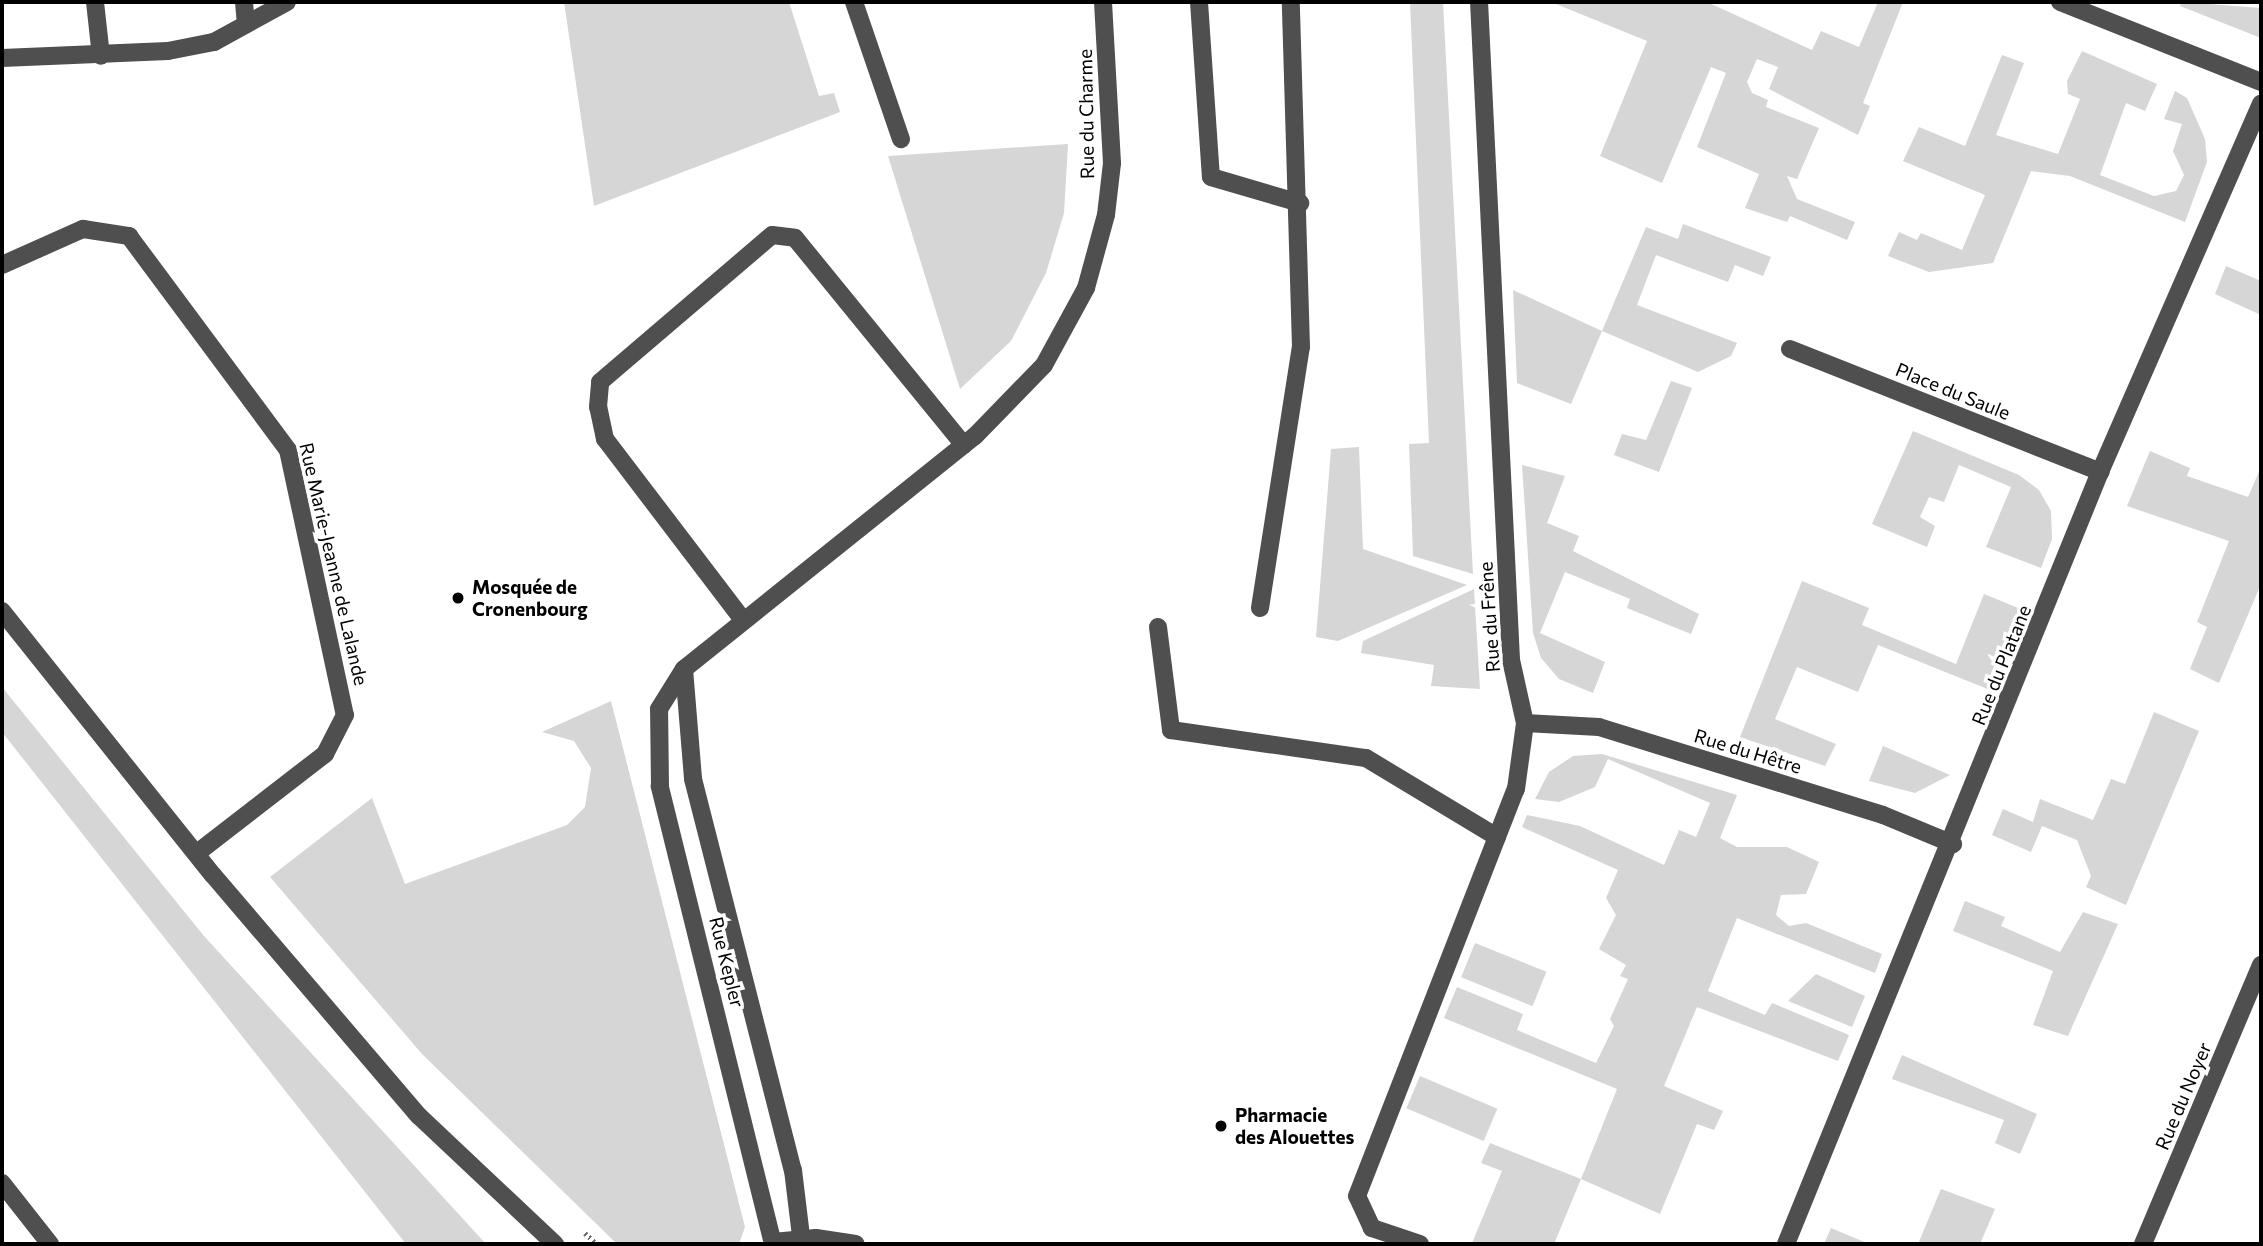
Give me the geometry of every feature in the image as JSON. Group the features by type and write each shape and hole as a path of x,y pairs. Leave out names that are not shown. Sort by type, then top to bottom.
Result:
{"street":[{"path":"95,2 101,56"},
{"path":"244,2 246,24"},
{"path":"2,58 101,56 214,41 287,2"},
{"path":"854,2 901,139"},
{"name":"Rue du Charme","path":"970,441 1044,365 1098,254 1112,163 1103,2"},
{"path":"1199,2 1210,177 1300,203"},
{"path":"1260,608 1301,347 1300,203 1291,2"},
{"name":"Rue du Frêne","path":"1420,1244 1372,1228 1357,1196 1516,789 1525,723 1511,660 1479,2"},
{"path":"2060,2 2261,82"},
{"name":"Rue du Platane","path":"1786,1244 1953,844 2100,472 2261,104"},
{"name":"Rue Marie-Jeanne de Lalande","path":"2,265 83,229 129,236 265,411 288,450 337,655 345,715 325,754 197,853"},
{"path":"743,620 606,439 598,407 600,382 772,235 795,238 970,441"},
{"name":"Place du Saule","path":"1790,349 2100,472"},
{"name":"Rue Kepler","path":"856,1244 802,1241 773,1243 660,786 659,709 684,669 970,441"},
{"path":"2,611 197,853 419,1116 555,1244"},
{"path":"1158,627 1171,730 1366,758 1497,837"},
{"name":"Rue Kepler","path":"684,669 693,779 793,1170 802,1241"},
{"name":"Rue du Hêtre","path":"1525,723 1600,727 1883,815 1953,844"},
{"name":"Rue du Noyer","path":"2143,1244 2261,965"},
{"path":"2,1183 50,1244"}],"shaded area":[{"path":"564,2 789,2 819,96 834,93 840,112 594,206"},
{"path":"1410,2 1443,2 1473,574 1413,556 1409,444 1429,443"},
{"path":"1551,2 1707,2 1812,50 1821,31 1859,47 1878,2 1903,2 1863,103 1870,106 1858,135 1769,89 1778,67 1757,59 1747,82 1752,93 1768,100 1766,107 1819,128 1797,179 1787,176 1797,199 1855,222 1847,240 1790,216 1787,222 1745,208 1759,174 1697,147 1726,73 1711,67 1662,183 1600,156 1647,41"},
{"path":"2182,2 2261,8 2261,38 2180,6"},
{"path":"2082,51 2157,84 2145,111 2126,103 2100,175 2154,196 2176,191 2184,175 2173,151 2182,124 2164,119 2175,91 2187,98 2205,139 2207,162 2185,222 2070,176 2031,171 1993,263 1929,272 1888,256 1899,232 1917,240 1921,233 1962,250 1985,195 1903,161 1919,127 1965,146 2002,55 2024,63 1996,135 2058,154 2080,99 2068,94 2067,81"},
{"path":"1068,144 1064,213 1046,273 1011,341 960,389 888,156"},
{"path":"1683,224 1771,257 1763,276 1735,265 1728,282 1656,255 1637,305 1737,343 1731,356 1698,372 1602,331 1646,227 1678,239"},
{"path":"2226,266 2261,281 2261,315 2215,294"},
{"path":"1513,290 1602,331 1571,404 1517,383"},
{"path":"1671,381 1692,388 1659,472 1614,455 1622,434 1646,440"},
{"path":"1913,431 2019,475 2039,490 2051,511 2052,539 2041,568 1986,547 2011,487 1959,465 1944,502 1929,497 1920,517 1935,526 1927,547 1872,524"},
{"path":"1359,447 1363,549 1467,585 1338,641 1316,637 1331,449"},
{"path":"2150,451 2190,468 2187,476 2248,497 2261,467 2261,584 2219,683 2190,669 2207,627 2197,622 2229,541 2127,506"},
{"path":"1522,465 1565,476 1547,523 1579,536 1573,551 1699,614 1691,634 1627,608 1630,599 1565,572 1540,633 1605,662 1593,693 1559,679 1541,658 1533,633"},
{"path":"1802,581 1869,608 1862,625 1956,664 1984,594 2023,610 1990,690 1878,645 1858,692 1797,667 1775,719 1836,744 1825,766 1740,737"},
{"path":"1474,589 1480,689 1431,686 1434,665 1361,653 1363,641"},
{"path":"2,687 204,936 486,1244 406,1244 2,732"},
{"path":"611,701 745,1227 739,1244 617,1244 422,1054 270,877 372,798 405,884 567,825 585,807 591,768 574,741 542,732"},
{"path":"2154,712 2199,731 2126,905 2086,887 2091,876 2077,840 2042,826 2031,852 1992,835 2003,809 2033,822 2040,799 2093,820 2111,779 2125,784"},
{"path":"1883,746 1950,775 1915,793 1869,781"},
{"path":"1602,754 1737,795 1720,838 1737,847 1787,847 1819,862 1806,894 1781,895 1776,915 1789,926 1806,923 1882,954 1875,973 1737,918 1708,991 1765,1015 1772,1003 1849,1035 1838,1061 1697,1007 1664,1086 1723,1111 1714,1130 1697,1124 1660,1214 1581,1179 1617,1089 1444,1018 1457,987 1523,1014 1517,1030 1596,1063 1614,1026 1610,1019 1628,979 1620,976 1626,965 1599,949 1616,915 1606,898 1618,870 1522,827 1527,815 1580,826 1664,865 1679,830 1696,837 1710,803 1608,759 1595,787 1559,802 1535,799 1549,772 1573,756"},
{"path":"1965,901 2005,917 2001,926 2060,952 2083,912 2118,924 2068,1036 2033,1025 2053,971 1953,931"},
{"path":"1475,943 1546,972 1533,1006 1461,977"},
{"path":"1816,974 1865,996 1852,1027 1788,1001"},
{"path":"1902,1055 2037,1114 2020,1154 1995,1143 2004,1120 1892,1079"},
{"path":"1420,1076 1497,1109 1484,1141 1406,1108"},
{"path":"1490,1143 1581,1179 1554,1244 1472,1243 1502,1171 1481,1163"},
{"path":"1941,1189 1995,1209 1980,1244 1918,1244"},
{"path":"1831,1228 1869,1244 1824,1244"}],"place":[{"name":"Mosquée de Cronenbourg","path":"458,598"},
{"name":"Pharmacie des Alouettes","path":"1221,1126"}]}
